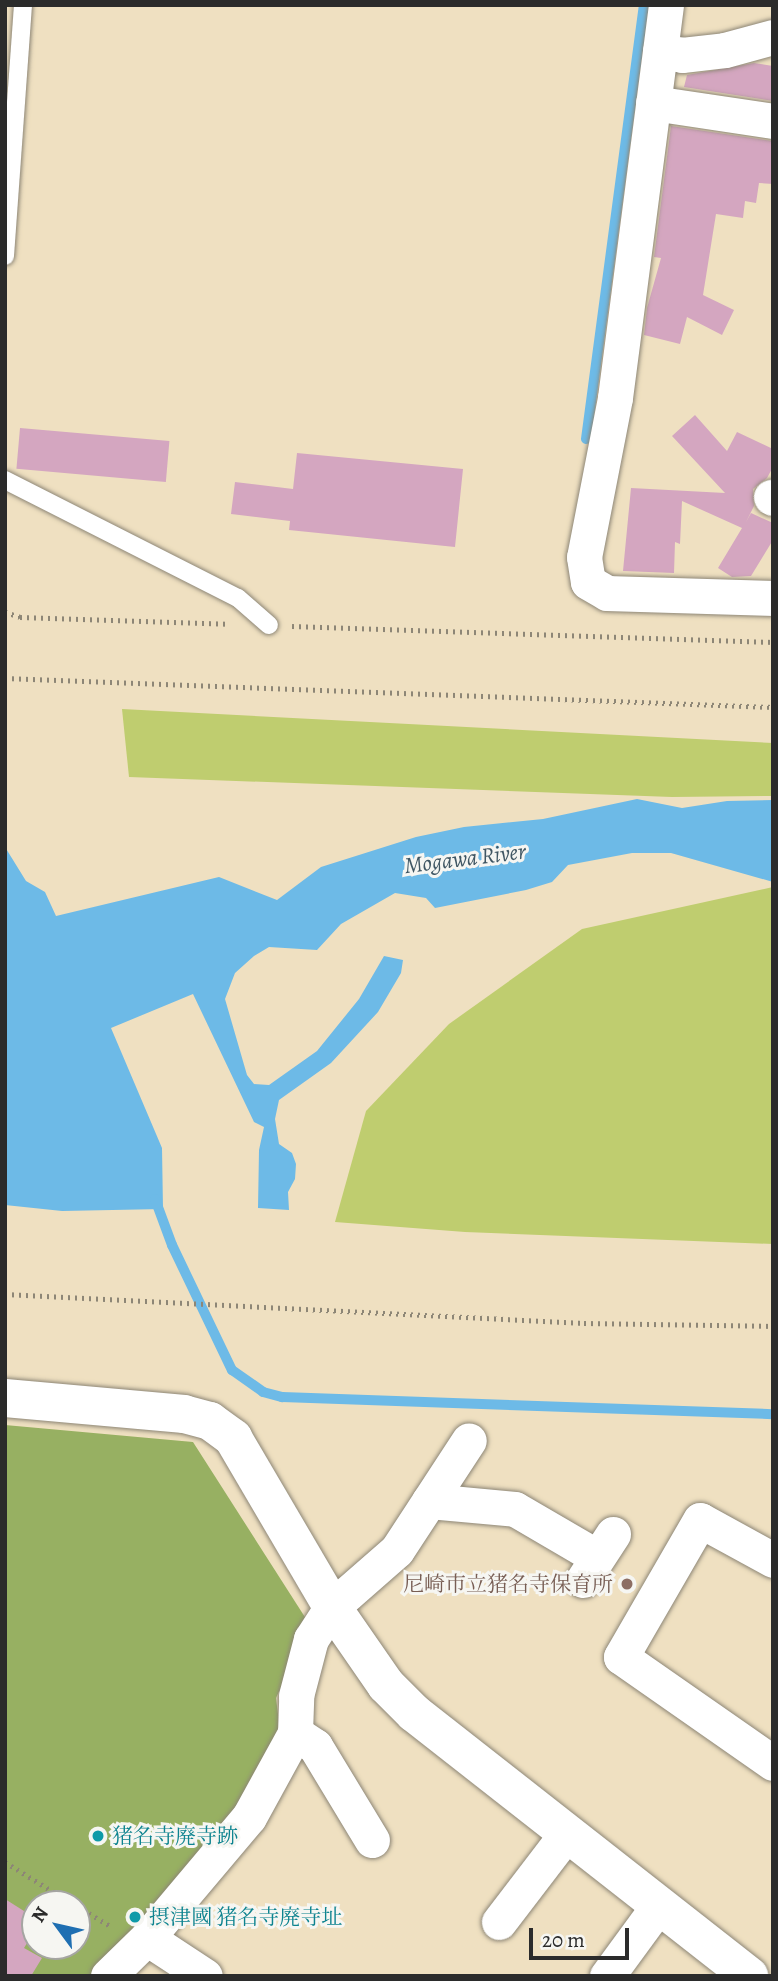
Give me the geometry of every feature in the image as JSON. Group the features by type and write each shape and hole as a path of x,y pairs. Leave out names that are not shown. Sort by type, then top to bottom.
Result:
{"street":[{"path":"666,5 615,398 584,557 587,582 607,593 773,598"},
{"path":"660,51 682,55 725,50 773,37"},
{"path":"653,103 773,121"},
{"path":"5,1398 184,1414 210,1421 233,1438 332,1607 386,1685 414,1713 749,1976"},
{"path":"108,1976 147,1938 249,1817 295,1732 296,1696 311,1639 332,1607 397,1550 469,1440"},
{"path":"429,1501 516,1508 598,1557"},
{"path":"773,1560 700,1520 621,1657 773,1763"},
{"path":"295,1732 315,1746 372,1840"},
{"path":"499,1922 567,1833"},
{"path":"607,1976 659,1905"},
{"path":"147,1938 205,1976"}],"lane":[{"path":"5,256 23,5"},
{"path":"5,480 238,598 269,625"}],"path":[{"path":"5,612 20,617 773,642"},
{"path":"5,678 773,707"},
{"path":"5,1294 584,1324 773,1326"},
{"path":"5,1862 51,1890"}],"green space":[{"path":"122,709 773,743 773,796 672,797 129,777"},
{"path":"773,887 773,1244 465,1232 335,1222 366,1111 449,1024 582,929"},
{"path":"5,1425 193,1442 310,1625 276,1698 282,1746 155,1914 98,1976 18,1976 5,1968"}],"water":[{"name":"Mogawa River","path":"637,799 682,808 727,801 773,800 773,882 671,853 632,853 568,865 552,882 526,890 435,908 426,898 395,893 341,924 317,950 269,947 254,956 235,973 225,999 247,1075 254,1084 269,1085 317,1051 359,999 384,956 403,960 401,973 378,1012 331,1063 279,1100 275,1119 279,1144 292,1153 296,1164 295,1179 288,1192 289,1210 258,1208 259,1150 264,1127 254,1122 193,994 111,1028 162,1148 163,1209 62,1211 5,1205 5,847 26,881 45,892 56,916 219,877 277,900 321,867 416,837 464,827 543,819"}],"building":[{"path":"754,63 773,66 773,101 684,87 687,75"},
{"path":"671,126 773,141 773,184 759,183 756,203 745,201 743,218 716,214 703,295 734,310 722,335 687,317 680,344 644,335 647,308 661,258 654,257"},
{"path":"695,415 727,451 737,432 773,449 773,467 767,478 753,489 754,506 746,522 751,513 773,523 773,540 751,576 732,577 718,568 742,528 682,501 680,544 675,542 674,573 623,571 631,488 725,493 672,436"},
{"path":"20,428 169,441 166,482 16,469"},
{"path":"297,453 463,469 455,547 289,530 290,521 231,514 235,482 293,489"},
{"path":"5,1899 21,1909 21,1960 41,1960 31,1976 5,1976"}],"waterway":[{"path":"586,439 644,5"},
{"path":"155,1199 172,1245 232,1370 263,1392 282,1397 773,1414"}],"place":[{"name":"尼崎市立猪名寺保育所","path":"627,1584"},
{"name":"猪名寺廃寺跡","path":"98,1836"},
{"name":"摂津國 猪名寺廃寺址","path":"135,1917"}]}
